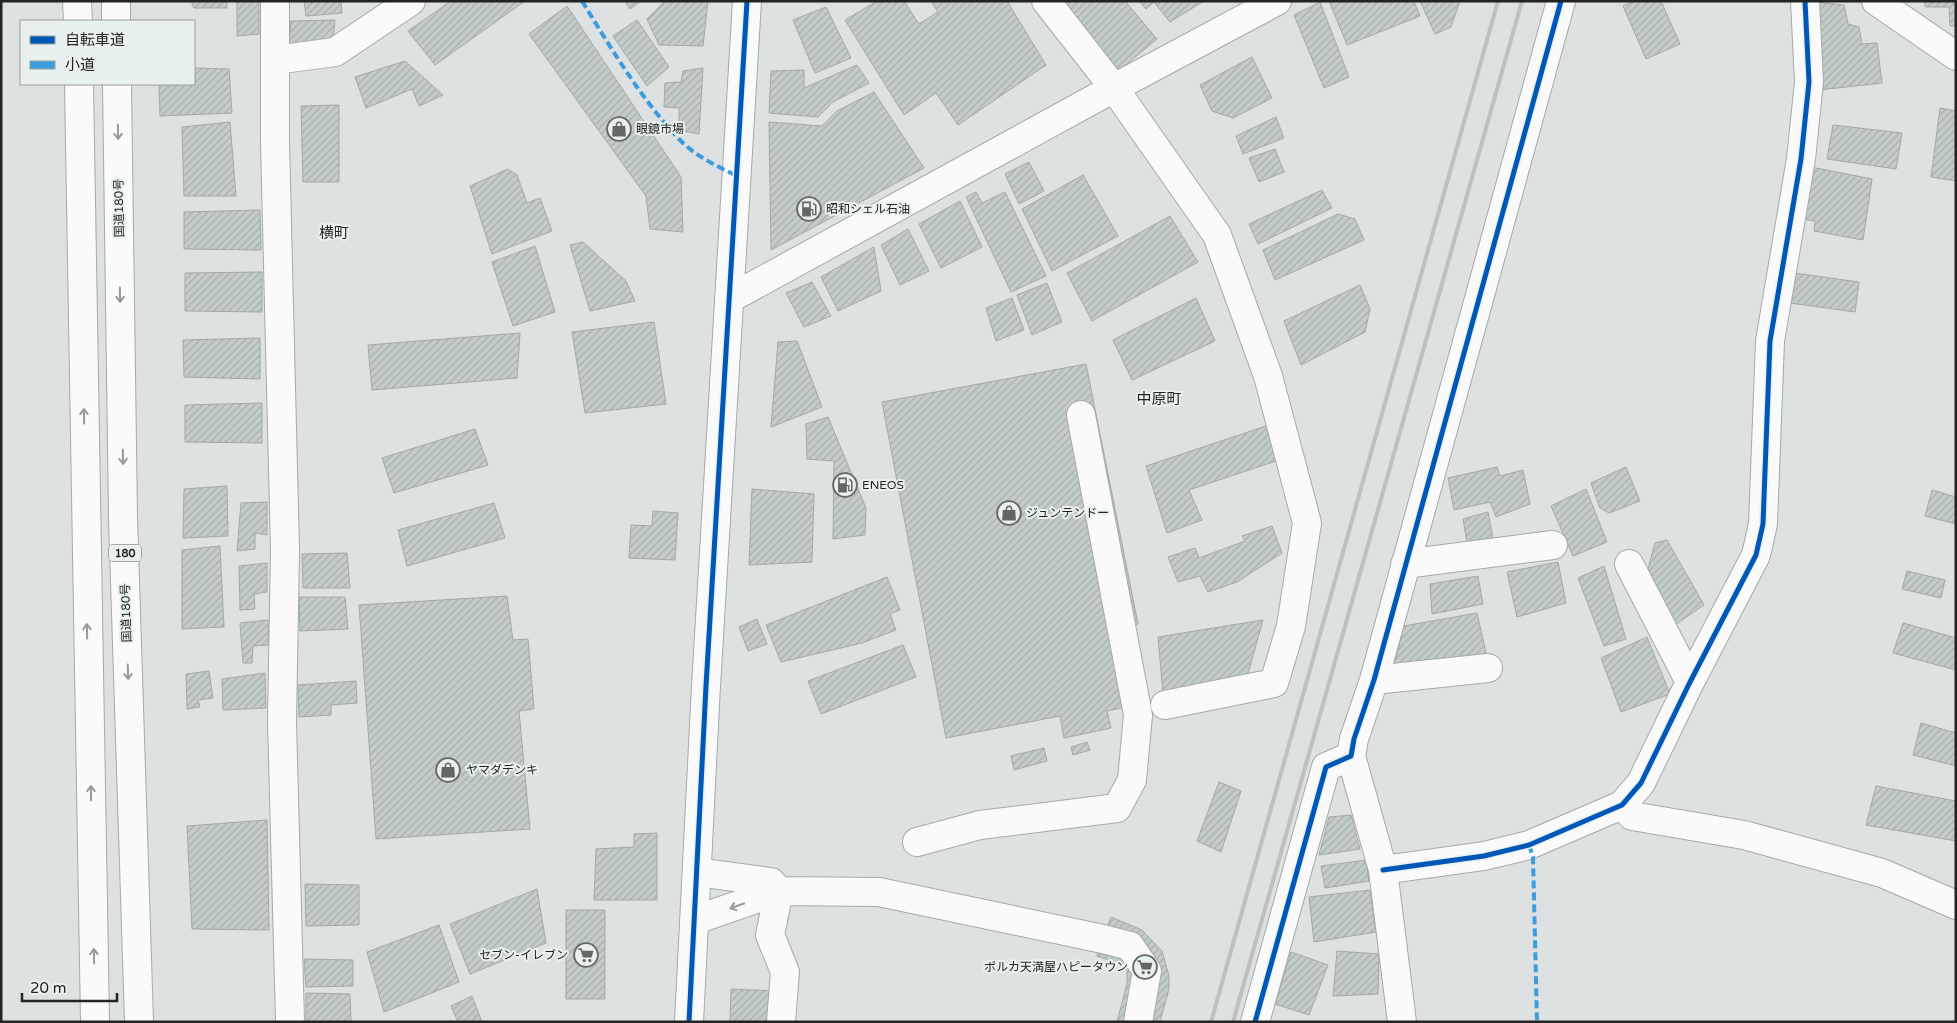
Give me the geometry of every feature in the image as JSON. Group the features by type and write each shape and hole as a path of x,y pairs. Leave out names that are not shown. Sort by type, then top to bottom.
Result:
{"main road":[{"path":"77,1 78,20"},
{"path":"116,1 116,20"},
{"path":"275,1 275,152 285,550 282,722 290,1022"},
{"path":"275,60 335,52 411,1"},
{"path":"689,1022 747,1"},
{"path":"1046,1 1114,88 1217,235 1268,376 1307,523 1291,626 1274,683 1165,705"},
{"path":"729,299 1277,1"},
{"path":"1402,1022 1383,870 1351,756 1354,739 1374,680 1496,245 1561,1"},
{"path":"1383,870 1484,856 1529,844 1622,805 1641,783 1690,682 1756,555 1763,524 1770,341 1801,159 1809,82 1805,1"},
{"path":"1876,1 1956,56"},
{"path":"78,85 95,1022"},
{"name":"国道180号","path":"117,85 124,518 139,1022"},
{"path":"917,842 980,825 1117,808 1132,780 1138,715 1081,415"},
{"path":"1406,564 1553,545"},
{"path":"1629,564 1690,682"},
{"path":"1374,680 1488,668"},
{"path":"1255,1022 1326,767 1351,756"},
{"path":"1622,805 1632,816 1744,836 1882,873 1956,905"},
{"path":"697,872 771,882 779,891"},
{"path":"779,891 770,935 791,977 781,1022"},
{"path":"695,920 779,891 879,892 1103,939 1130,946 1147,971 1138,1022"}],"building":[{"path":"191,1 227,1 227,8 194,8"},
{"path":"237,1 259,1 259,34 237,36"},
{"path":"304,1 341,1 342,13 306,16"},
{"path":"451,1 525,1 435,65 408,31"},
{"path":"625,1 641,1 630,9"},
{"path":"665,1 708,1 703,46 659,45 647,19"},
{"path":"877,1 904,1 919,24 938,12 931,1 1007,1 1046,65 958,125 936,93 904,115 845,20"},
{"path":"1060,1 1125,1 1157,39 1117,72"},
{"path":"1139,1 1204,1 1170,22 1154,2 1146,9"},
{"path":"1329,1 1414,1 1420,16 1347,45"},
{"path":"1420,1 1460,1 1451,27 1435,34"},
{"path":"1634,1 1661,1 1680,44 1646,59 1623,6"},
{"path":"1925,1 1956,1 1956,26 1950,26 1949,7 1925,7"},
{"path":"1320,2 1349,77 1324,88 1294,15"},
{"path":"1816,2 1844,5 1848,24 1859,27 1862,44 1877,43 1882,83 1819,90"},
{"path":"567,6 681,177 683,232 650,229 646,196 529,34"},
{"path":"826,7 851,58 815,73 793,20"},
{"path":"335,20 333,41 289,45 291,21"},
{"path":"637,20 669,67 647,86 613,36"},
{"path":"1252,57 1272,98 1233,118 1212,111 1200,85"},
{"path":"405,61 443,95 419,106 412,89 366,108 355,77"},
{"path":"857,65 869,83 833,102 818,117 769,113 771,71 804,70 804,88"},
{"path":"195,68 229,69 232,113 160,116 159,85 195,85"},
{"path":"703,68 699,134 679,130 679,108 664,107 665,83 681,82 683,71"},
{"name":"昭和シェル石油","path":"874,92 924,168 771,250 769,122 822,126 837,111"},
{"path":"339,105 339,182 303,182 301,106"},
{"path":"1940,108 1956,111 1956,181 1931,177"},
{"path":"1276,117 1284,138 1243,154 1236,136"},
{"path":"230,122 236,196 184,196 182,127"},
{"path":"1833,125 1902,133 1896,169 1827,159"},
{"path":"1275,149 1284,172 1259,182 1249,158"},
{"path":"1029,162 1044,191 1019,204 1005,174"},
{"path":"1811,167 1872,179 1863,240 1814,231 1815,221 1802,219"},
{"path":"508,169 517,175 527,203 540,198 552,231 492,254 470,186"},
{"path":"1083,175 1118,236 1052,271 1022,209"},
{"path":"1322,190 1332,208 1258,244 1249,224"},
{"path":"976,192 982,203 1005,192 1046,276 1011,292 966,197"},
{"path":"960,201 982,247 941,268 919,224"},
{"path":"260,210 261,250 184,249 184,212"},
{"path":"1338,214 1355,219 1364,240 1275,280 1263,250"},
{"path":"1170,216 1198,262 1092,321 1067,273"},
{"path":"908,229 929,271 900,285 881,245"},
{"path":"583,242 626,281 635,301 590,311 570,245"},
{"path":"535,246 555,312 513,326 492,262"},
{"path":"874,247 881,291 838,311 821,277"},
{"path":"262,272 262,312 185,311 185,273"},
{"path":"1794,273 1859,282 1855,312 1790,303"},
{"path":"812,282 831,316 804,327 786,293"},
{"path":"1047,283 1062,322 1032,335 1017,295"},
{"path":"1360,285 1370,309 1365,332 1301,365 1284,321"},
{"path":"1012,298 1024,330 996,341 986,308"},
{"path":"1196,298 1215,341 1132,380 1113,340"},
{"path":"654,322 666,404 585,413 572,332"},
{"path":"520,333 517,378 372,390 368,345"},
{"path":"260,338 260,379 184,377 183,340"},
{"path":"797,341 822,407 771,427 778,342"},
{"name":"ジュンテンドー","path":"1086,364 1138,624 1111,630 1126,707 1107,711 1111,728 1064,738 1060,716 946,738 882,402"},
{"path":"262,403 262,443 185,442 185,405"},
{"name":"ENEOS","path":"828,417 866,508 865,535 833,539 834,461 807,459 806,424"},
{"path":"1266,426 1279,460 1189,490 1202,520 1167,533 1146,466"},
{"path":"475,429 488,465 394,493 382,458"},
{"path":"1497,467 1500,476 1523,470 1530,504 1496,517 1490,502 1454,510 1448,478"},
{"path":"1626,467 1640,501 1609,513 1600,508 1591,483"},
{"path":"227,486 228,536 183,538 184,489"},
{"path":"752,489 814,494 812,562 749,565"},
{"path":"1586,489 1607,542 1573,556 1551,506"},
{"path":"1932,490 1956,497 1956,524 1925,516"},
{"path":"267,502 267,535 255,533 255,549 237,551 241,503"},
{"path":"494,503 505,538 407,566 398,530"},
{"path":"653,511 678,513 675,560 629,558 631,525 652,526"},
{"path":"1488,512 1493,539 1467,542 1463,519"},
{"path":"1272,526 1282,553 1237,582 1208,592 1200,576 1178,582 1168,557 1195,548 1199,558 1245,541 1242,536"},
{"path":"1667,540 1704,605 1675,625 1647,573 1655,543"},
{"path":"220,546 224,627 182,629 182,550"},
{"path":"347,553 350,588 303,588 302,554"},
{"path":"1558,562 1566,603 1517,617 1507,572"},
{"path":"267,563 267,592 254,594 255,609 240,610 239,566"},
{"path":"1604,566 1626,639 1604,646 1578,578"},
{"path":"1907,571 1945,580 1941,598 1902,589"},
{"path":"1478,576 1483,604 1432,614 1430,584"},
{"path":"887,577 900,610 890,614 896,630 862,643 781,662 766,625"},
{"name":"ヤマダデンキ","path":"507,596 513,640 528,639 534,709 519,711 530,829 376,839 359,605"},
{"path":"299,597 345,597 348,629 300,631"},
{"path":"1477,613 1487,657 1393,669 1404,626"},
{"path":"757,619 767,644 748,651 739,627"},
{"path":"268,620 269,645 253,646 252,663 243,663 240,623"},
{"path":"1263,620 1247,677 1163,694 1158,637"},
{"path":"1903,623 1956,638 1956,670 1893,653"},
{"path":"1647,637 1670,694 1621,712 1601,658"},
{"path":"903,645 916,677 821,714 808,681"},
{"path":"209,671 213,698 198,700 200,707 187,709 186,674"},
{"path":"265,673 266,708 223,710 222,679"},
{"path":"356,681 357,703 331,705 331,715 299,717 298,685"},
{"path":"1921,723 1956,733 1956,766 1913,755"},
{"path":"1087,742 1090,750 1073,755 1071,747"},
{"path":"1044,748 1047,761 1014,770 1011,756"},
{"path":"1219,782 1241,791 1221,852 1197,841"},
{"path":"1876,786 1956,801 1956,841 1866,825"},
{"path":"1351,815 1360,849 1319,855 1329,817"},
{"path":"267,820 269,930 192,929 187,826"},
{"path":"657,833 657,900 594,900 596,849 634,847 634,834"},
{"path":"1366,860 1369,881 1325,888 1321,866"},
{"path":"305,884 359,885 359,925 306,926"},
{"path":"537,889 546,943 470,974 450,924"},
{"path":"1370,890 1376,932 1314,942 1309,897"},
{"name":"セブン-イレブン","path":"566,910 605,910 605,999 566,999"},
{"name":"ポルカ天満屋ハピータウン","path":"1111,917 1142,930 1162,951 1169,976 1169,989 1160,1022 1117,1022 1127,984 1127,971 1120,964 1097,956"},
{"path":"439,925 459,982 384,1012 367,952"},
{"path":"1337,951 1379,954 1378,994 1333,996"},
{"path":"1291,952 1328,965 1309,1015 1275,1004"},
{"path":"304,959 353,960 353,986 306,987"},
{"path":"731,989 777,991 775,1022 730,1022"},
{"path":"306,993 350,994 351,1022 306,1022"},
{"path":"472,996 482,1022 458,1022 451,1006"}],"railway":[{"path":"1211,1022 1498,1"},
{"path":"1233,1022 1522,1"}],"marked path":[{"path":"582,1 627,73 665,124 692,151 737,176"},
{"path":"1529,845 1533,857 1537,1022"}],"cycle path":[{"path":"689,1022 706,686 747,1"},
{"path":"1255,1022 1326,767 1351,756 1354,739 1374,680 1561,1"},
{"path":"1383,870 1484,856 1529,845 1622,805 1641,783 1690,682 1756,555 1763,524 1770,341 1801,159 1809,82 1805,1"}],"place":[{"name":"眼鏡市場","path":"619,129"},
{"name":"昭和シェル石油","path":"809,209"},
{"name":"ENEOS","path":"845,485"},
{"name":"ジュンテンドー","path":"1009,513"},
{"name":"ヤマダデンキ","path":"448,770"},
{"name":"セブン-イレブン","path":"586,955"},
{"name":"ポルカ天満屋ハピータウン","path":"1145,967"}],"district":[{"name":"横町","path":"334,233"},
{"name":"中原町","path":"1159,399"}]}
